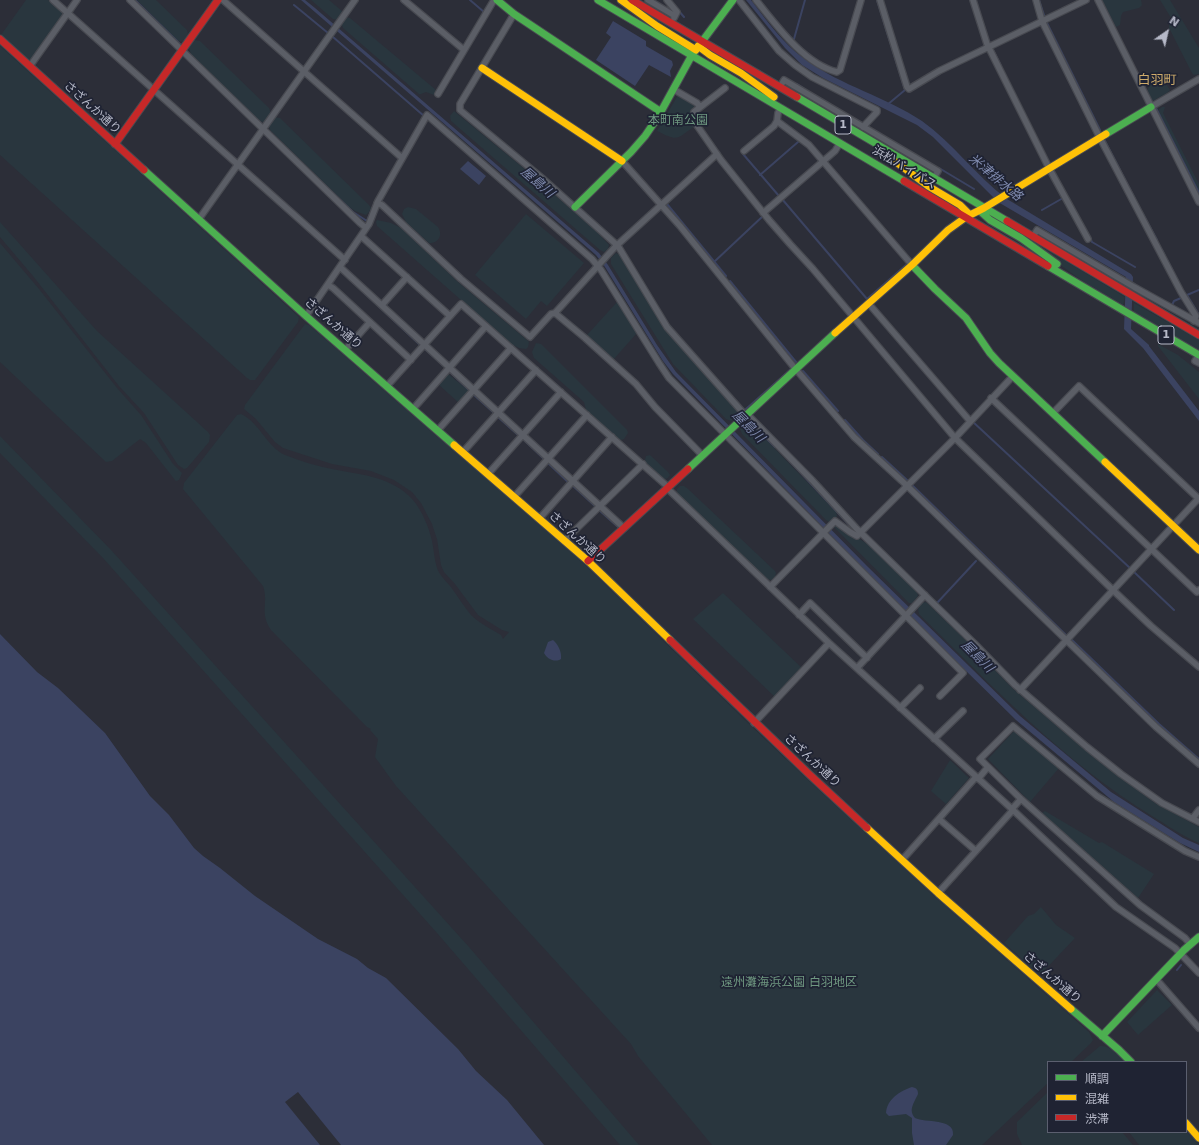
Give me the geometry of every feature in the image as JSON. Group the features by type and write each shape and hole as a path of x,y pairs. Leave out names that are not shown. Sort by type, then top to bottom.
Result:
{"main road":[{"path":"115,144 218,0"},
{"path":"496,0 514,14 661,112"},
{"name":"浜松バイパス","path":"598,0 780,87 934,178 981,209 1033,237 1199,335"},
{"path":"621,0 657,26 710,55 747,78 782,103 800,119"},
{"name":"浜松バイパス","path":"632,0 670,23 697,48 781,108 968,216 1199,355"},
{"path":"575,207 645,136 661,112 697,48 733,0"},
{"name":"さざんか通り","path":"0,39 306,316 588,561 754,723 902,860 1130,1061"},
{"path":"482,68 622,161"},
{"path":"588,561 702,455 912,265 942,235 968,216 1152,107"},
{"path":"861,135 928,186 960,205 968,216"},
{"path":"981,209 990,220 1021,238 1062,267 1080,284"},
{"path":"912,265 966,318 990,353 1013,376 1199,550"},
{"path":"1102,1036 1181,953 1199,937"},
{"path":"1187,1125 1199,1138"}],"street":[{"path":"53,0 237,166 345,260"},
{"path":"30,66 77,0"},
{"path":"130,0 366,228"},
{"path":"223,0 402,158"},
{"path":"199,219 355,0"},
{"path":"404,0 464,50"},
{"path":"438,94 496,0"},
{"path":"648,0 675,16"},
{"path":"667,0 677,12 670,23"},
{"path":"739,0 779,51 794,65 877,110 877,112 863,127"},
{"path":"758,1 783,34 799,50 818,63 837,72 840,70 861,0"},
{"path":"880,0 907,87 909,89 939,71 1086,0"},
{"path":"973,0 989,47 1049,168 1088,239"},
{"path":"1033,237 1037,230 1196,322 1196,316 1181,292 1100,138 1042,21 1036,0"},
{"path":"1098,0 1199,202"},
{"path":"514,14 460,104 460,110 575,207 617,245 667,327 746,415 1020,690 1121,774 1162,803 1199,822"},
{"path":"1152,107 1199,79"},
{"path":"780,87 784,80 938,171 934,178"},
{"path":"725,88 694,112 696,124 717,154 763,213 813,269 955,438 1151,626 1199,667"},
{"path":"673,89 697,103 700,107"},
{"path":"744,151 774,126 781,108"},
{"path":"306,316 366,228 377,203 427,115 598,264 664,371 963,673 940,696"},
{"path":"777,121 805,141 912,265"},
{"path":"763,213 836,151 840,143"},
{"path":"377,203 382,205 461,279 530,337 551,314 555,313 598,264 617,245 717,154"},
{"path":"622,161 661,204 796,370 854,437 907,486 1156,727 1199,764"},
{"path":"361,236 450,316"},
{"path":"340,267 624,528"},
{"path":"382,304 407,277"},
{"path":"328,284 411,360"},
{"path":"387,386 461,304 642,464 799,615 1012,809 1116,907 1181,953 1199,973"},
{"path":"869,304 970,421"},
{"path":"555,313 636,384 655,407 702,455"},
{"path":"345,350 370,322"},
{"path":"413,409 486,326"},
{"path":"438,430 511,348"},
{"path":"1199,355 1195,360 1199,363"},
{"path":"462,452 536,370"},
{"path":"770,586 835,521 857,536 955,438 1013,376"},
{"path":"1020,690 1199,499 1079,386 1053,413"},
{"path":"488,474 561,392"},
{"path":"991,398 1197,592 1199,590"},
{"path":"514,497 587,415"},
{"path":"539,519 612,437"},
{"path":"564,541 642,464"},
{"path":"857,668 925,595"},
{"path":"799,615 810,603 867,658"},
{"path":"754,723 829,643"},
{"path":"900,708 920,688"},
{"path":"934,739 963,711"},
{"path":"1190,944 1185,938 1140,905 1021,799 980,759 1013,726 1097,796 1199,858"},
{"path":"902,860 988,767"},
{"path":"938,893 1021,799"},
{"path":"1193,818 1199,810"},
{"path":"939,819 976,851"},
{"path":"1156,979 1199,1028"}],"green space":[{"path":"26,0 48,0 64,14 30,61 1,35"},
{"path":"137,0 156,0 187,30 188,35 183,42 178,41"},
{"path":"311,0 329,0 343,12 343,14 338,20 333,19"},
{"path":"1102,0 1141,0 1142,5 1139,8 1123,12 1120,25 1116,27"},
{"path":"1160,0 1170,0 1199,48 1199,74 1194,75 1192,73 1169,28 1169,25 1173,21"},
{"path":"346,17 350,18 436,90 435,94 426,92 419,94 343,28 341,23"},
{"path":"194,40 200,41 269,108 271,114 266,123 260,121 191,54 189,48"},
{"path":"0,46 299,317 298,322 255,380 250,380 247,378 0,155"},
{"path":"1156,70 1170,90 1153,101 1150,99 1147,91 1150,83 1148,76"},
{"name":"本町南公園","path":"678,95 695,105 695,108 691,111 695,126 677,138 674,138 657,131"},
{"path":"1165,107 1163,113 1199,184 1199,191 1159,112 1159,109"},
{"path":"454,111 532,175 596,231 609,245 608,249 604,252 600,250 451,121 450,116"},
{"path":"274,117 280,118 369,205 371,208 366,215 349,207 271,131 269,126"},
{"path":"408,207 416,209 438,227 440,236 438,240 429,243 406,222 402,214 404,209"},
{"path":"526,214 584,263 547,306 541,301 526,319 475,275"},
{"path":"377,220 391,223 401,228 458,282 527,340 529,342 528,347 526,349 519,348 511,344 377,226"},
{"path":"999,221 1125,297 1123,305 1084,282"},
{"path":"0,222 97,331 208,432 210,435 209,442 187,468 184,469 178,465 144,413 119,386 33,276 0,237"},
{"path":"0,243 39,289 117,388 141,415 173,464 182,473 179,480 175,480 146,443 140,439 112,461 106,462 0,362"},
{"path":"616,253 620,255 673,338 737,410 737,415 731,421 726,419 673,364 611,264 611,258"},
{"path":"618,301 637,333 613,360 587,335"},
{"path":"1134,303 1199,340 1199,350 1134,312"},
{"name":"遠州灘海浜公園 白羽地区","path":"305,324 309,325 584,564 807,779 935,897 1089,1032 1093,1040 1091,1043 1072,1061 1047,1061 1047,1084 982,1145 712,1145 638,1056 631,1044 396,786 375,757 378,739 370,730 371,729 367,727 271,630 267,624 265,613 265,592 263,586 183,489 184,483 237,415 241,414 253,423 278,451 285,455 320,466 386,481 405,492 416,504 425,519 433,544 438,571 468,612 485,626 501,635 503,639 509,632 502,630 478,615 444,572 441,565 437,539 432,524 421,503 412,492 394,480 371,471 332,464 283,448 275,442 256,419 244,409 245,405"},
{"path":"536,343 541,344 627,430 628,433 624,439 618,439 586,410 584,402 534,358 532,352"},
{"path":"1158,344 1178,355 1199,372 1199,399 1158,346"},
{"path":"447,373 469,391 459,403 438,384"},
{"path":"747,423 752,425 836,512 837,516 833,521 829,522 826,520 742,434 740,429"},
{"path":"0,436 112,551 469,947 639,1145 620,1145 437,933 103,558 0,453"},
{"path":"650,455 668,472 670,475 668,478 663,478 646,463 646,456"},
{"path":"680,486 687,488 775,571 775,577 771,580 766,579 679,496 677,489"},
{"path":"836,524 869,545 917,592 918,596 912,603 909,603 834,527"},
{"path":"723,593 802,668 775,697 693,619"},
{"path":"926,602 972,646 1012,688 1096,759 1155,803 1199,827 1199,843 1175,830 1120,795 1089,772 1030,722 919,614 918,609 922,603"},
{"path":"1014,731 1016,731 1059,768 1030,802 988,759"},
{"path":"950,760 969,778 946,804 931,791"},
{"path":"1045,811 1099,843 1102,842 1154,874 1138,898 1042,813"},
{"path":"1041,907 1056,925 1075,938 1040,975 1004,943 1028,916 1034,914"},
{"path":"1157,990 1172,1005 1138,1035 1127,1022"},
{"path":"1100,1046 1104,1046 1117,1054 1124,1061 1082,1061"},
{"path":"1047,1093 1047,1133 1123,1133 1133,1145 1022,1145 1017,1134 1017,1122"},
{"path":"1187,1132 1199,1145 1139,1145 1130,1133"}],"water":[{"path":"301,0 305,0 315,8 599,253 608,265 657,345 676,372 867,566 1020,716 1111,792 1183,838 1199,845 1199,852 1180,843 1114,802 1016,720 907,613 673,374 663,361 596,255"},
{"path":"746,0 751,0 783,40 806,60 834,77 894,105 922,121 944,139 985,180 1007,199 1131,274 1133,277 1131,329 1149,345 1199,411 1199,421 1143,348 1124,329 1126,277 998,202 933,137 917,125 823,78 802,65 785,48"},
{"path":"613,21 646,41 646,46 672,61 673,65 670,71 671,77 649,65 635,86 596,60 611,37 606,33"},
{"path":"468,161 486,176 479,185 460,169"},
{"path":"0,634 37,672 58,688 105,733 150,796 169,815 194,848 255,896 318,939 357,959 368,968 386,978 458,1049 476,1071 507,1100 544,1145 0,1145"},
{"path":"553,640 558,646 561,656 561,659 556,661 551,660 544,653 548,642"},
{"path":"912,1087 918,1091 912,1106 913,1115 915,1118 944,1123 949,1126 953,1135 946,1145 914,1145 912,1118 906,1114 889,1116 886,1113 889,1104 895,1096"}],"pier":[{"path":"298,1092 341,1145 320,1145 285,1102"}],"waterway":[{"path":"135,0 181,45"},
{"path":"470,0 484,12"},
{"path":"794,39 805,0"},
{"path":"877,0 905,90 887,105"},
{"path":"1039,0 1045,18"},
{"path":"294,5 328,33"},
{"path":"678,10 684,17"},
{"path":"1046,21 1100,130"},
{"path":"333,37 424,116"},
{"path":"992,48 1001,66"},
{"path":"797,84 806,90"},
{"path":"1156,108 1199,193"},
{"path":"1105,141 1135,199"},
{"path":"760,175 798,142"},
{"path":"743,154 779,196"},
{"path":"939,168 974,189"},
{"path":"319,180 353,212 367,221 376,200"},
{"path":"1042,210 1063,198"},
{"path":"782,199 867,299"},
{"path":"667,204 726,276"},
{"path":"1138,205 1157,240"},
{"path":"714,262 763,216"},
{"path":"1090,238 1092,242 1135,267"},
{"path":"1162,250 1165,256"},
{"path":"1167,260 1173,271"},
{"path":"867,299 906,265"},
{"path":"343,273 419,344"},
{"path":"730,281 796,362"},
{"path":"1187,295 1199,290"},
{"path":"1187,295 1199,315"},
{"path":"1172,305 1174,301 1181,298"},
{"path":"425,349 445,367"},
{"name":"屋島川","path":"746,409 791,369"},
{"path":"803,371 838,411"},
{"path":"450,372 469,390"},
{"path":"474,395 493,412"},
{"path":"498,417 518,435"},
{"path":"845,420 878,454"},
{"name":"屋島川","path":"749,421 775,447"},
{"path":"972,421 1131,569"},
{"path":"524,440 544,459"},
{"path":"786,457 854,530"},
{"path":"882,457 907,480"},
{"path":"548,463 568,482"},
{"path":"572,485 596,507"},
{"path":"913,486 1066,635"},
{"path":"599,510 618,527"},
{"path":"937,603 976,561"},
{"path":"1133,571 1174,610"},
{"path":"1072,640 1159,724 1199,759"},
{"path":"1177,970 1181,965"}],"traffic: fast":[{"path":"497,0 514,14 661,112"},
{"path":"598,0 904,181"},
{"path":"575,207 631,152 645,136 658,117 692,55 733,0"},
{"path":"797,97 1007,221"},
{"path":"1106,134 1151,107"},
{"path":"144,170 306,316 454,445"},
{"path":"980,211 990,220 1021,238 1057,264"},
{"path":"912,265 966,318 990,353 999,363 1105,462"},
{"path":"1048,266 1199,355"},
{"path":"688,469 835,333"},
{"path":"1102,1036 1184,950 1199,937"},
{"path":"1071,1009 1130,1061"}],"traffic: slow":[{"path":"621,0 657,26 696,50"},
{"path":"698,46 710,55 741,73 774,97"},
{"path":"482,68 622,161"},
{"path":"835,333 912,265 948,230 966,217 984,208 1106,134"},
{"path":"896,162 928,186 960,205 969,214"},
{"path":"454,445 588,561 670,640"},
{"path":"1105,462 1199,550"},
{"path":"867,828 938,893 1071,1009"},
{"path":"1187,1124 1199,1138"}],"traffic: jam":[{"path":"115,144 218,0"},
{"path":"632,0 797,97"},
{"path":"0,39 144,170"},
{"path":"904,181 1048,266"},
{"path":"1007,221 1199,335"},
{"path":"588,561 688,469"},
{"path":"670,640 867,828"}],"district":[{"name":"白羽町","path":"1157,81"}],"water label":[{"name":"米津排水路","path":"995,178"}]}
